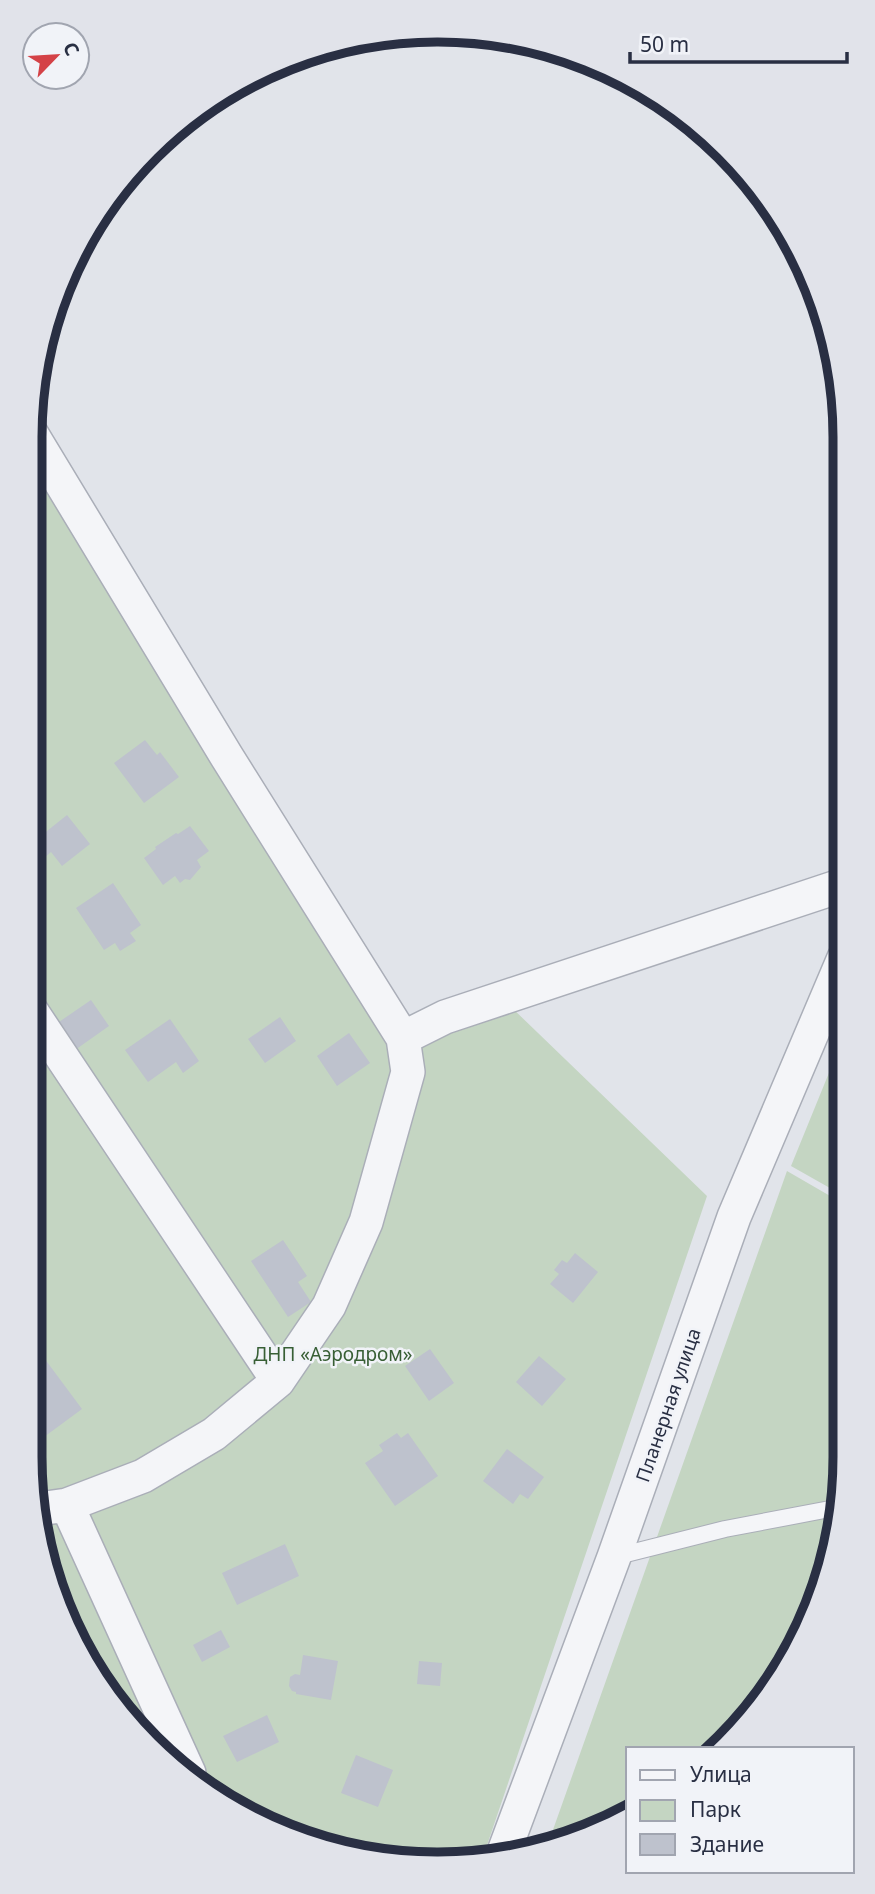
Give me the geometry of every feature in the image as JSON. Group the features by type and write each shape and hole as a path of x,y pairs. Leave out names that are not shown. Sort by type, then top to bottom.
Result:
{"street":[{"path":"42,451 227,757 403,1038 408,1072 366,1222 329,1306 278,1381 214,1434 144,1476 53,1507 179,1756"},
{"path":"403,1038 445,1017 833,887"},
{"name":"Планерная улица","path":"506,1846 614,1557 734,1217 833,984"},
{"path":"42,1027 278,1381"}],"lane":[{"path":"614,1557 725,1529 830,1509"}],"green space":[{"name":"ДНП «Аэродром»","path":"42,482 397,1056 509,1005 707,1196 486,1849 438,1852 386,1849 310,1831 240,1799 197,1770 158,1736 109,1676 83,1631 55,1559 45,1508 42,1456"},
{"path":"833,1063 833,1190 791,1166"},
{"path":"787,1171 833,1198 832,1482 825,1534 812,1584 780,1654 751,1697 717,1736 705,1747 626,1747 626,1804 589,1822 551,1835"}],"building":[{"path":"145,740 157,755 160,752 179,777 144,803 114,763"},
{"path":"67,815 90,844 62,866 51,852 44,858 42,856 42,835"},
{"path":"190,826 209,851 197,860 201,867 190,880 185,879 180,883 175,876 163,885 144,858 156,849 155,847"},
{"path":"113,883 141,925 130,933 136,941 120,951 115,943 104,950 76,908"},
{"path":"91,1000 109,1026 75,1050 56,1024"},
{"path":"280,1017 296,1041 265,1063 248,1039"},
{"path":"170,1019 199,1061 183,1073 176,1062 148,1082 125,1050"},
{"path":"349,1033 370,1063 337,1086 317,1056"},
{"path":"283,1240 307,1276 298,1282 311,1302 288,1317 251,1261"},
{"path":"575,1253 598,1272 573,1303 550,1284 559,1274 554,1270 562,1260 567,1263"},
{"path":"430,1349 454,1383 429,1401 405,1366"},
{"path":"42,1355 82,1409 44,1437 42,1434"},
{"path":"539,1356 566,1379 542,1406 516,1382"},
{"path":"397,1433 401,1438 408,1433 438,1476 395,1506 365,1463 383,1451 379,1445"},
{"path":"507,1449 544,1477 528,1499 520,1494 513,1504 483,1481"},
{"path":"285,1544 299,1576 237,1605 222,1573"},
{"path":"221,1630 230,1647 202,1662 193,1645"},
{"path":"303,1655 338,1661 331,1700 292,1691 289,1686 290,1677 300,1675"},
{"path":"419,1661 442,1663 440,1686 417,1684"},
{"path":"267,1715 279,1742 237,1762 223,1736"},
{"path":"356,1755 393,1770 378,1807 341,1793"}]}
